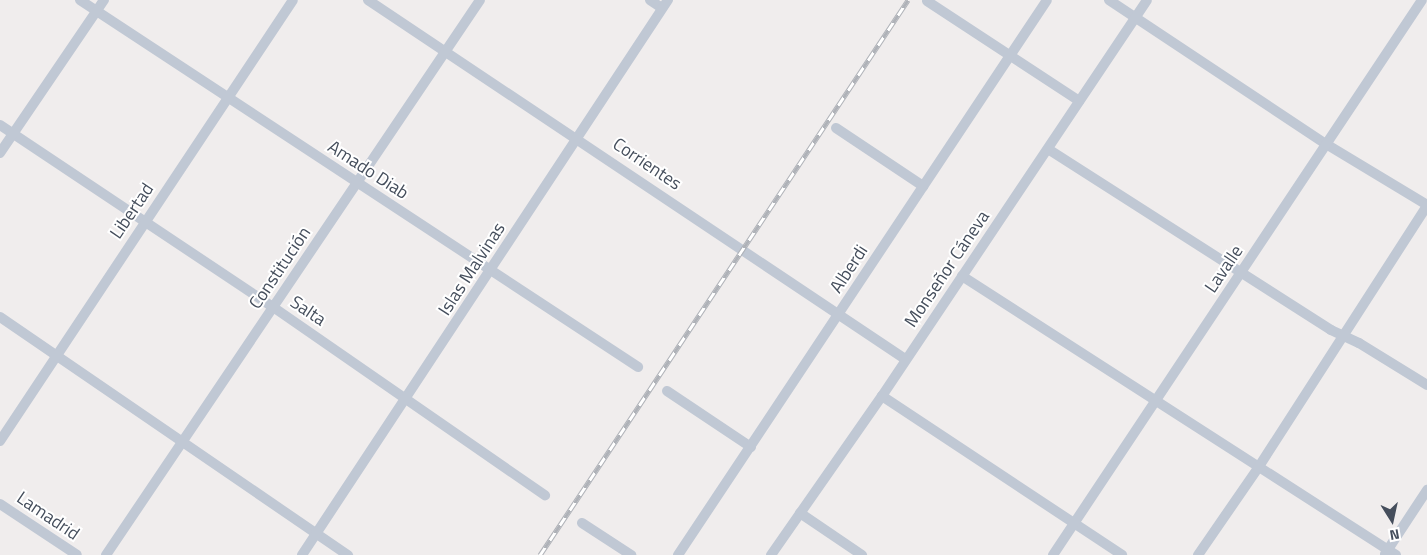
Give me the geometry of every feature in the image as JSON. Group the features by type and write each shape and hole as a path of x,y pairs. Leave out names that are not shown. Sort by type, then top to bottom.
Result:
{"street":[{"name":"Amado Diab","path":"80,0 492,269 638,367"},
{"path":"0,152 104,0"},
{"name":"Libertad","path":"0,441 56,354 293,0"},
{"name":"Corrientes","path":"368,0 444,54 578,138 905,359"},
{"name":"Constitución","path":"106,555 480,0"},
{"path":"650,0 665,4"},
{"name":"Alberdi","path":"678,555 1047,0"},
{"path":"1110,0 1326,144 1427,206 1342,334 1258,468 1198,555"},
{"name":"Monseñor Cáneva","path":"771,555 882,396 1147,0"},
{"name":"Lavalle","path":"1053,555 1422,0"},
{"path":"927,2 1079,100"},
{"name":"Islas Malvinas","path":"302,555 665,4"},
{"name":"Salta","path":"0,125 273,307 545,495"},
{"path":"836,128 923,186"},
{"path":"1048,149 1242,273 1427,385"},
{"path":"962,276 1389,553 1427,490"},
{"path":"0,317 184,440 348,555"},
{"path":"667,390 751,447"},
{"path":"882,396 1122,555"},
{"name":"Lamadrid","path":"0,504 77,555"},
{"path":"800,513 862,555"},
{"path":"582,523 631,555"}],"railway":[{"path":"540,555 908,0"}]}
